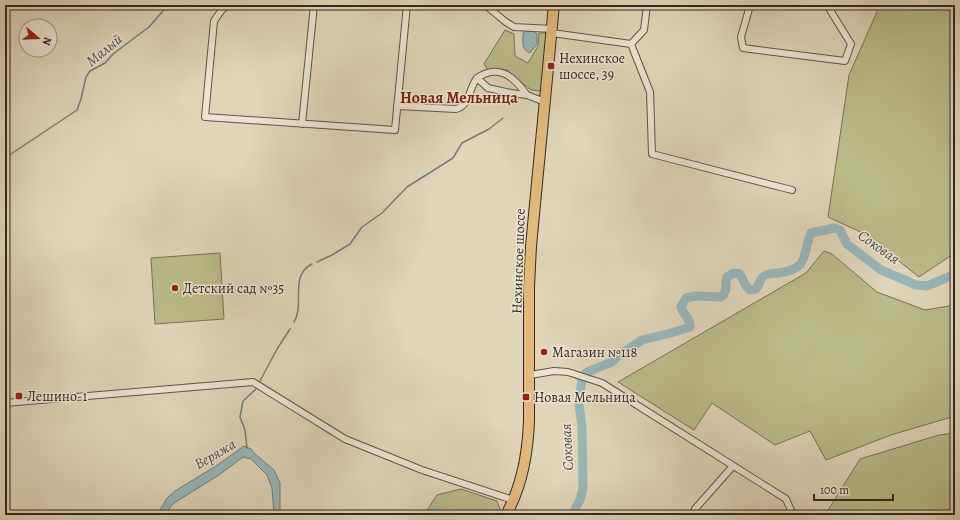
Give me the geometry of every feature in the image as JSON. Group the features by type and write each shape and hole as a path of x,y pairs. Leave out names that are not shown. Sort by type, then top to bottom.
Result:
{"main road":[{"name":"Нехинское шоссе","path":"506,515 523,472 530,420 530,259 533,214 554,5"}],"street":[{"path":"227,5 214,21 205,117 395,130 407,5"},
{"path":"302,124 314,5"},
{"path":"485,5 514,27 552,31 631,44"},
{"path":"631,44 644,30 647,5"},
{"path":"749,9 741,37 743,48 845,61 850,44 827,5"},
{"path":"631,44 650,92 652,154 792,190"},
{"path":"397,106 461,108 466,103 473,83 486,72 506,73 516,80 527,95"},
{"path":"478,78 488,88 511,94 527,95 545,102"},
{"path":"530,375 554,371 568,372 602,383 786,499 793,515"},
{"path":"5,403 252,382 345,439 422,470 513,500"},
{"path":"698,515 695,509 733,466"}],"green space":[{"path":"880,5 955,5 955,249 949,257 919,277 865,234 828,217 849,75"},
{"path":"505,30 514,34 515,56 528,63 538,46 539,33 547,33 543,88 540,91 531,90 507,70 488,70 484,64"},
{"path":"824,251 832,254 877,292 925,310 955,305 955,416 891,435 826,460 810,431 775,445 712,403 694,430 618,382 806,273"},
{"path":"220,253 224,319 155,324 151,258"},
{"path":"955,433 955,515 825,515 860,459 939,435"},
{"path":"461,489 497,501 500,509 499,515 447,515 439,510 434,515 424,515 437,495"}],"water":[{"path":"527,30 534,31 537,34 537,44 530,53 525,50 523,45 523,33"},
{"path":"244,446 251,449 274,470 280,483 280,515 274,515 272,488 267,475 251,459 243,457 219,475 174,503 164,515 157,515 167,498 175,491 219,464"}],"waterway":[{"name":"Малый","path":"5,158 77,110 86,77 90,71 105,63 113,54 149,27 168,5"},
{"path":"317,262 350,244 362,227 382,213 407,187 453,158 462,143 489,129 503,118"},
{"name":"Соковая","path":"572,515 580,500 583,488 582,427 579,404 582,378 587,372 612,362 618,356 642,340 690,327 689,321 681,307 686,298 696,296 721,297 726,290 727,277 734,273 740,274 746,286 750,290 756,289 762,277 769,274 789,271 796,268 800,264 805,255 811,233 834,228 840,230 847,244 881,270 916,285 927,286 955,274"},
{"path":"294,322 297,315 298,291 301,275 305,269 312,264"},
{"path":"260,381 277,349 290,329"},
{"path":"247,448 245,430 240,417 243,401 256,389"},
{"name":"Веряжа","path":"429,515 434,511 439,512 440,515"}],"place":[{"name":"Нехинское шоссе, 39","path":"551,66"},
{"name":"Детский сад №35","path":"175,288"},
{"name":"Магазин №118","path":"544,352"},
{"name":"Лешино-1","path":"19,396"},
{"name":"Новая Мельница","path":"526,397"}],"district":[{"name":"Новая Мельница","path":"459,97"}]}
